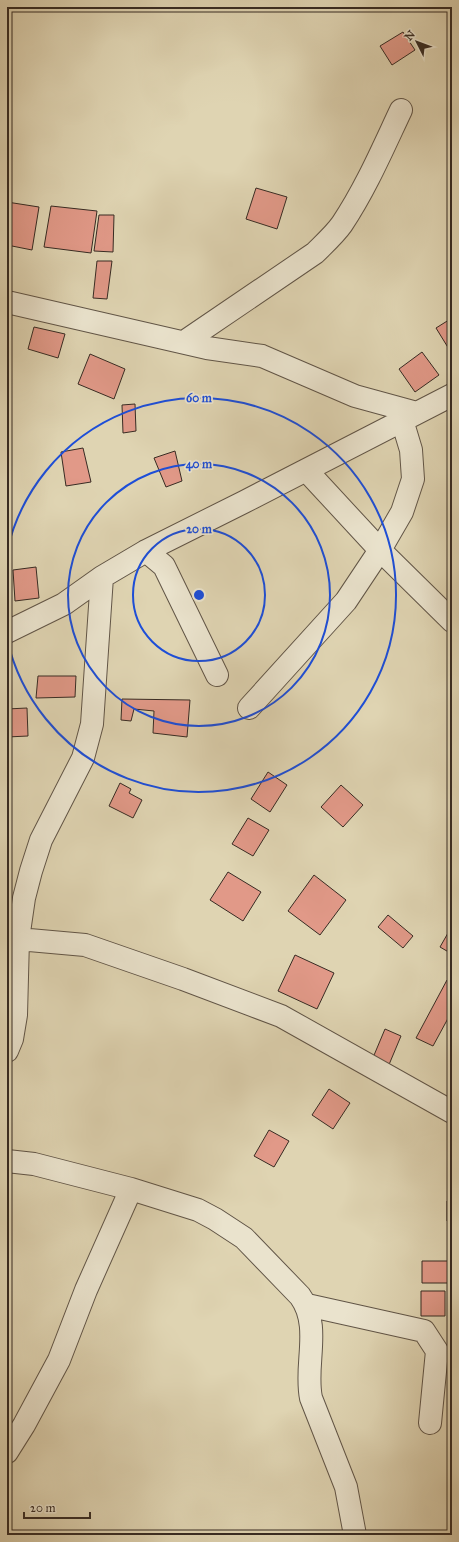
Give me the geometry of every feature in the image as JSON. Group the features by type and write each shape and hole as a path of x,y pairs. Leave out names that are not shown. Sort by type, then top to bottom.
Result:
{"street":[{"path":"184,342 315,253 342,225 372,173 401,110"},
{"path":"7,302 207,348 262,356 355,396 409,417"},
{"path":"7,632 64,604 102,577 146,551 452,395"},
{"path":"249,708 346,601 380,550 402,512 413,479 409,417"},
{"path":"306,470 380,550 452,621"},
{"path":"146,551 164,566 217,675"},
{"path":"7,1051 12,1039 16,1015 13,936 41,840 83,758 92,724 102,577"},
{"path":"13,936 85,945 183,979 281,1016 452,1112"},
{"path":"7,1161 34,1164 131,1189 198,1210 244,1238 300,1296 307,1305 309,1313 312,1342 311,1398 346,1487 355,1535"},
{"path":"7,1452 24,1425 59,1360 86,1290 131,1189"},
{"path":"307,1305 424,1331 437,1351 430,1424"}],"building":[{"path":"403,32 415,50 392,65 380,46"},
{"path":"256,188 287,197 277,229 246,219"},
{"path":"7,202 39,207 32,250 7,245"},
{"path":"51,206 97,211 91,253 44,247"},
{"path":"99,215 114,215 113,252 94,251"},
{"path":"97,261 112,261 107,299 93,298"},
{"path":"452,318 452,354 436,328"},
{"path":"34,327 65,334 58,358 28,349"},
{"path":"422,352 439,375 415,392 399,369"},
{"path":"90,354 125,369 114,399 78,384"},
{"path":"135,404 136,431 123,433 122,405"},
{"path":"83,448 91,482 66,486 61,452"},
{"path":"175,451 182,481 166,487 154,458"},
{"path":"36,567 39,598 15,601 13,570"},
{"path":"38,676 76,676 75,697 36,698"},
{"path":"122,699 190,700 187,737 153,733 154,711 134,709 131,721 121,720"},
{"path":"27,708 28,736 7,737 7,709"},
{"path":"268,772 287,785 270,812 251,799"},
{"path":"120,783 131,789 129,793 142,800 133,818 109,806"},
{"path":"341,785 363,805 343,827 321,807"},
{"path":"248,818 269,830 253,856 232,844"},
{"path":"228,872 261,892 243,921 210,900"},
{"path":"314,875 346,900 320,935 288,911"},
{"path":"388,915 413,936 403,948 378,927"},
{"path":"452,926 452,954 440,947"},
{"path":"295,955 334,973 317,1009 278,991"},
{"path":"447,980 452,983 452,1011 433,1046 416,1038"},
{"path":"385,1029 401,1036 388,1067 372,1060"},
{"path":"329,1089 350,1103 333,1129 312,1115"},
{"path":"269,1130 289,1141 274,1167 254,1156"},
{"path":"447,1201 452,1201 452,1221 447,1221"},
{"path":"422,1261 452,1261 452,1283 422,1283"},
{"path":"421,1291 445,1291 445,1316 421,1316"}]}
